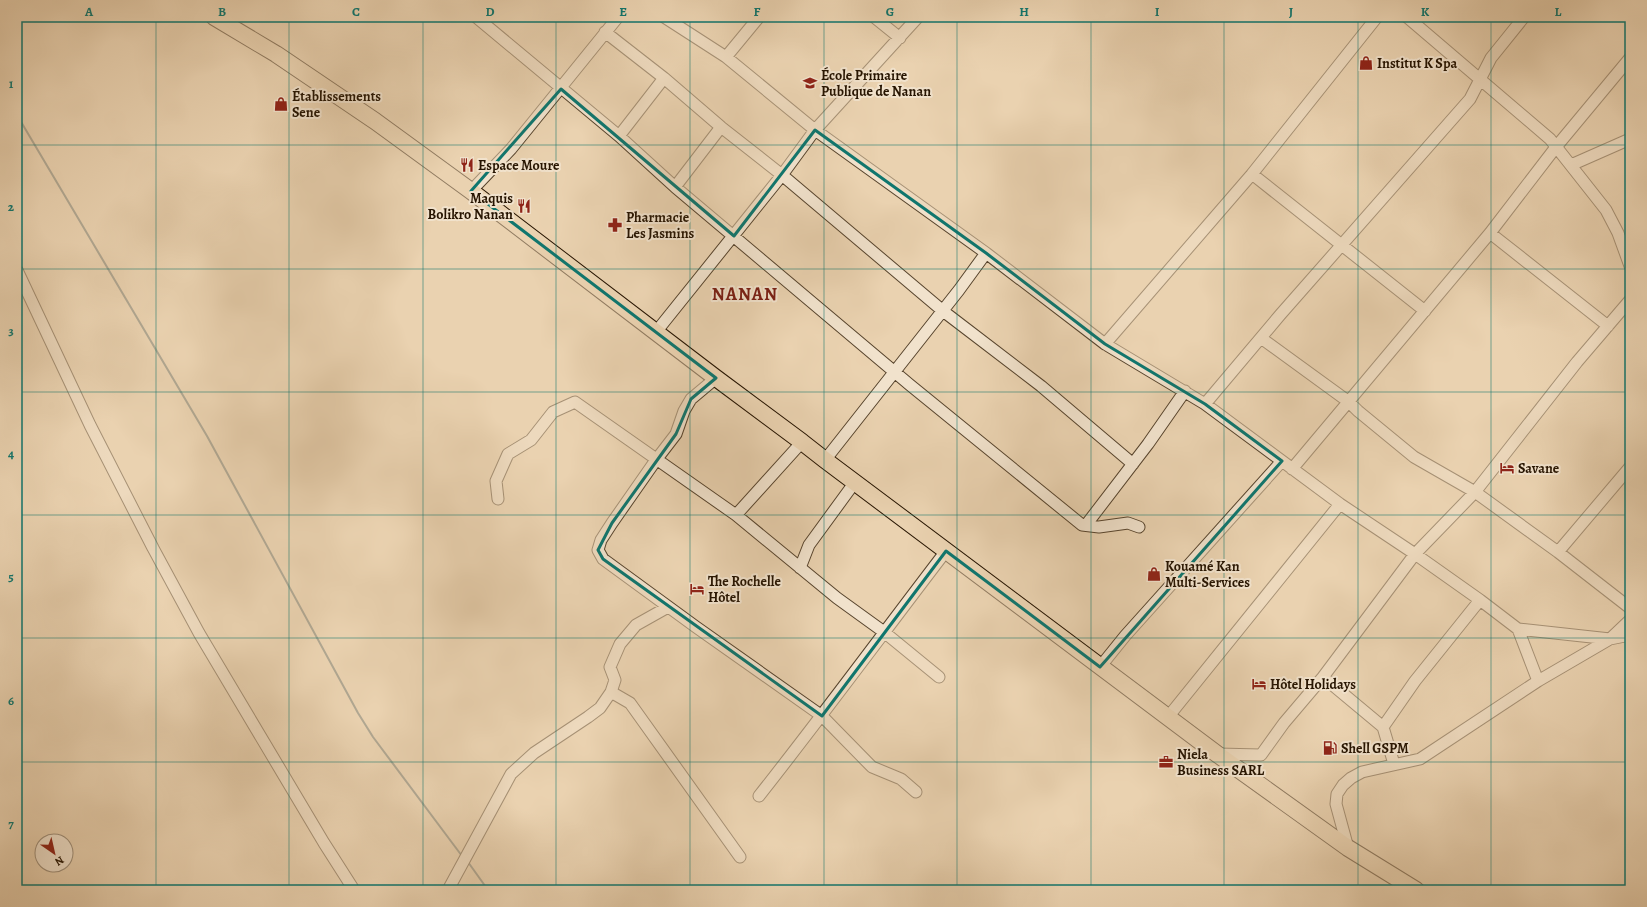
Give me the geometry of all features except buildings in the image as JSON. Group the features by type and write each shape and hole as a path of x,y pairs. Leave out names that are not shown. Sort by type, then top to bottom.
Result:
{"highway":[{"path":"214,17 276,54 326,87 471,191 824,460 1218,754 1348,848 1416,890"}],"street":[{"path":"476,17 619,136 676,187 972,437 1082,524 1099,527 1128,522 1139,527"},
{"path":"471,191 511,149 618,17"},
{"path":"664,17 726,57 815,130 986,253 1105,344 1205,404 1292,470 1480,600 1518,629 1538,681"},
{"path":"726,57 759,17"},
{"path":"874,17 900,38"},
{"path":"656,332 734,236 815,130 918,17"},
{"path":"1105,344 1252,174 1377,17"},
{"path":"1407,17 1550,139 1606,210 1618,233 1630,266"},
{"path":"1205,404 1470,99 1491,58 1524,17"},
{"path":"605,32 664,78 721,127 782,175 943,311 1041,386 1133,464"},
{"path":"1292,470 1490,233 1556,147 1630,58"},
{"path":"619,136 664,78"},
{"path":"676,187 721,127"},
{"path":"1571,165 1630,139"},
{"path":"1252,174 1425,311"},
{"path":"1490,233 1608,326"},
{"path":"824,460 943,311 986,253"},
{"path":"17,270 90,425 152,548 199,633 320,837 354,890"},
{"path":"1218,754 1261,755 1284,723 1323,677 1415,554 1475,492 1577,362 1630,300"},
{"path":"1261,338 1349,402 1414,457 1475,492 1558,552 1630,608"},
{"path":"716,378 691,399 684,411 676,434 656,460 601,540 598,550 603,559 822,716 872,767 901,779 916,792"},
{"path":"1086,525 1133,464 1185,391"},
{"path":"498,499 496,481 508,454 531,440 553,412 575,402 736,515 837,598 884,632 939,677"},
{"path":"736,515 802,442"},
{"path":"1100,666 1125,636 1282,461"},
{"path":"1558,552 1630,467"},
{"path":"800,568 809,544 855,482"},
{"path":"1168,717 1340,504"},
{"path":"759,796 822,716 946,551"},
{"path":"1383,727 1415,681 1480,600"},
{"path":"448,890 511,774 534,753 600,708 611,692 615,680 610,667 620,644 636,625 668,607"},
{"path":"1348,848 1336,804 1337,794 1343,785 1362,772 1420,759 1538,681 1610,638 1630,620"},
{"path":"1518,629 1610,638 1630,635"},
{"path":"1323,677 1383,727 1394,764"},
{"path":"611,692 630,703 740,857"}],"highlighted area":[{"path":"561,89 734,236 815,130 986,253 1105,344 1205,404 1282,461 1100,667 946,551 822,716 603,559 598,550 612,523 676,434 691,399 716,378 471,191"}],"waterway":[{"path":"17,115 207,436 358,713 373,737 462,856"},
{"path":"468,862 488,890"}],"place":[{"name":"Institut K Spa","path":"1366,63"},
{"name":"École Primaire Publique de Nanan","path":"810,83"},
{"name":"Établissements Sene","path":"281,104"},
{"name":"Espace Moure","path":"467,165"},
{"name":"Maquis Bolikro Nanan","path":"524,206"},
{"name":"Pharmacie Les Jasmins","path":"615,225"},
{"name":"Savane","path":"1507,468"},
{"name":"Kouamé Kan Multi-Services","path":"1154,574"},
{"name":"The Rochelle Hôtel","path":"697,589"},
{"name":"Hôtel Holidays","path":"1259,684"},
{"name":"Shell GSPM","path":"1330,748"},
{"name":"Niela Business SARL","path":"1166,762"}],"district":[{"name":"NANAN","path":"745,294"}]}
